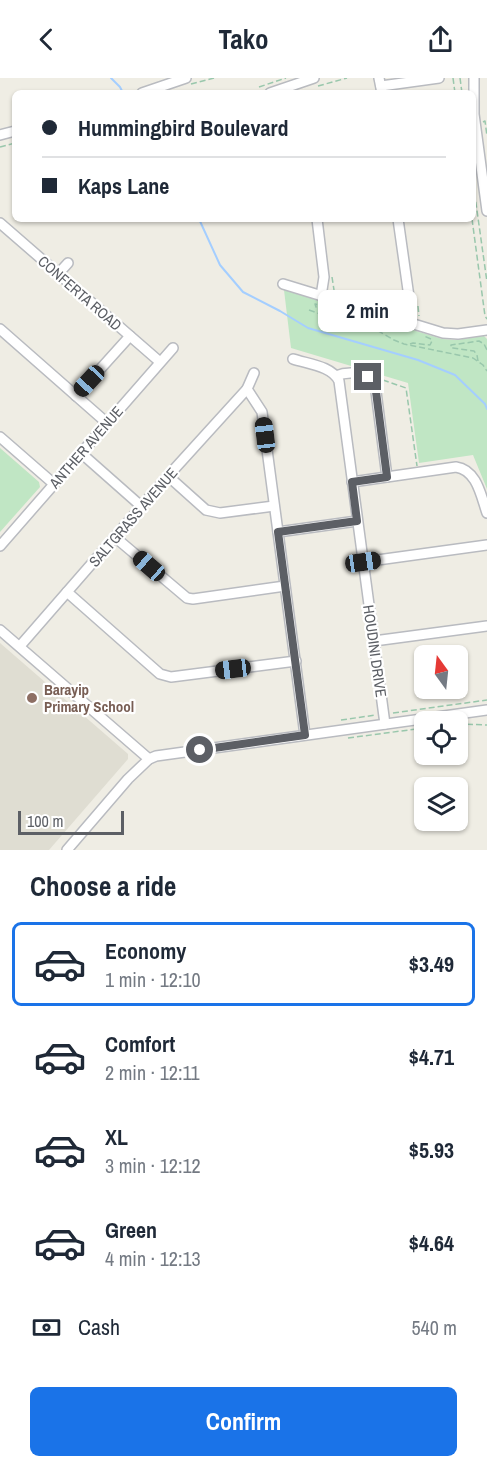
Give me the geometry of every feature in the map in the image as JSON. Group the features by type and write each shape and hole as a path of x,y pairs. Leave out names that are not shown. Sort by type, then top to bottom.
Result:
{"street":[{"path":"151,90 186,78"},
{"path":"380,86 439,78"},
{"path":"299,88 316,82"},
{"path":"476,111 484,125 487,211"},
{"path":"317,222 324,277 321,296"},
{"path":"398,222 410,304 405,321"},
{"name":"CONFERTA ROAD","path":"0,223 160,362"},
{"path":"58,274 68,263"},
{"path":"283,284 448,334 487,330"},
{"path":"0,329 107,423"},
{"path":"76,396 130,336"},
{"name":"ANTHER AVENUE","path":"0,546 173,348"},
{"path":"293,359 327,370 336,376 349,372 373,380 387,477"},
{"name":"SALTGRASS AVENUE","path":"20,646 116,538 141,506 247,389 254,373"},
{"name":"HOUDINI DRIVE","path":"336,376 339,381 384,719"},
{"path":"247,389 262,412 305,735"},
{"path":"0,437 54,484"},
{"path":"81,453 141,506"},
{"path":"352,482 456,467 466,470 473,476 487,513"},
{"path":"168,476 212,513 274,506"},
{"path":"278,532 357,521"},
{"path":"116,538 187,598 285,586"},
{"path":"363,562 487,545"},
{"path":"67,592 160,674 166,676 296,661"},
{"path":"374,641 487,626"},
{"path":"0,630 149,759"},
{"path":"67,850 128,779 149,759 156,756 305,735 384,719 487,710"}],"path":[{"path":"259,87 286,78"},
{"path":"316,82 347,78"},
{"path":"476,204 487,282"},
{"path":"472,222 487,319"},
{"path":"418,306 419,317"},
{"path":"309,310 374,328 394,340 410,345 468,356 478,361 487,371"},
{"path":"410,345 413,343 430,345 432,343 431,339 420,335"},
{"path":"483,343 487,339"},
{"path":"478,361 474,351 451,348 451,345 474,341 483,343 487,350"},
{"path":"375,384 380,379 406,388 418,473"},
{"path":"341,720 384,719 487,700"},
{"path":"468,725 487,725"},
{"path":"344,739 414,729"}],"shaded area":[{"name":"Barayip Primary School","path":"0,643 128,754 128,759 49,850 0,850"}],"green space":[{"path":"284,290 442,339 456,340 484,336 487,339 487,489 473,455 419,463 408,383 291,348"},
{"path":"0,448 39,482 40,487 0,532"}],"waterway":[{"path":"111,78 122,90"},
{"path":"200,222 220,265 243,292 308,328 418,360 455,375 485,404 487,409"}],"place":[{"name":"Barayip Primary School","path":"32,698"}],"route":[{"path":"200,750 305,735 278,532 357,521 352,482 387,477 375,384 368,377"}]}
